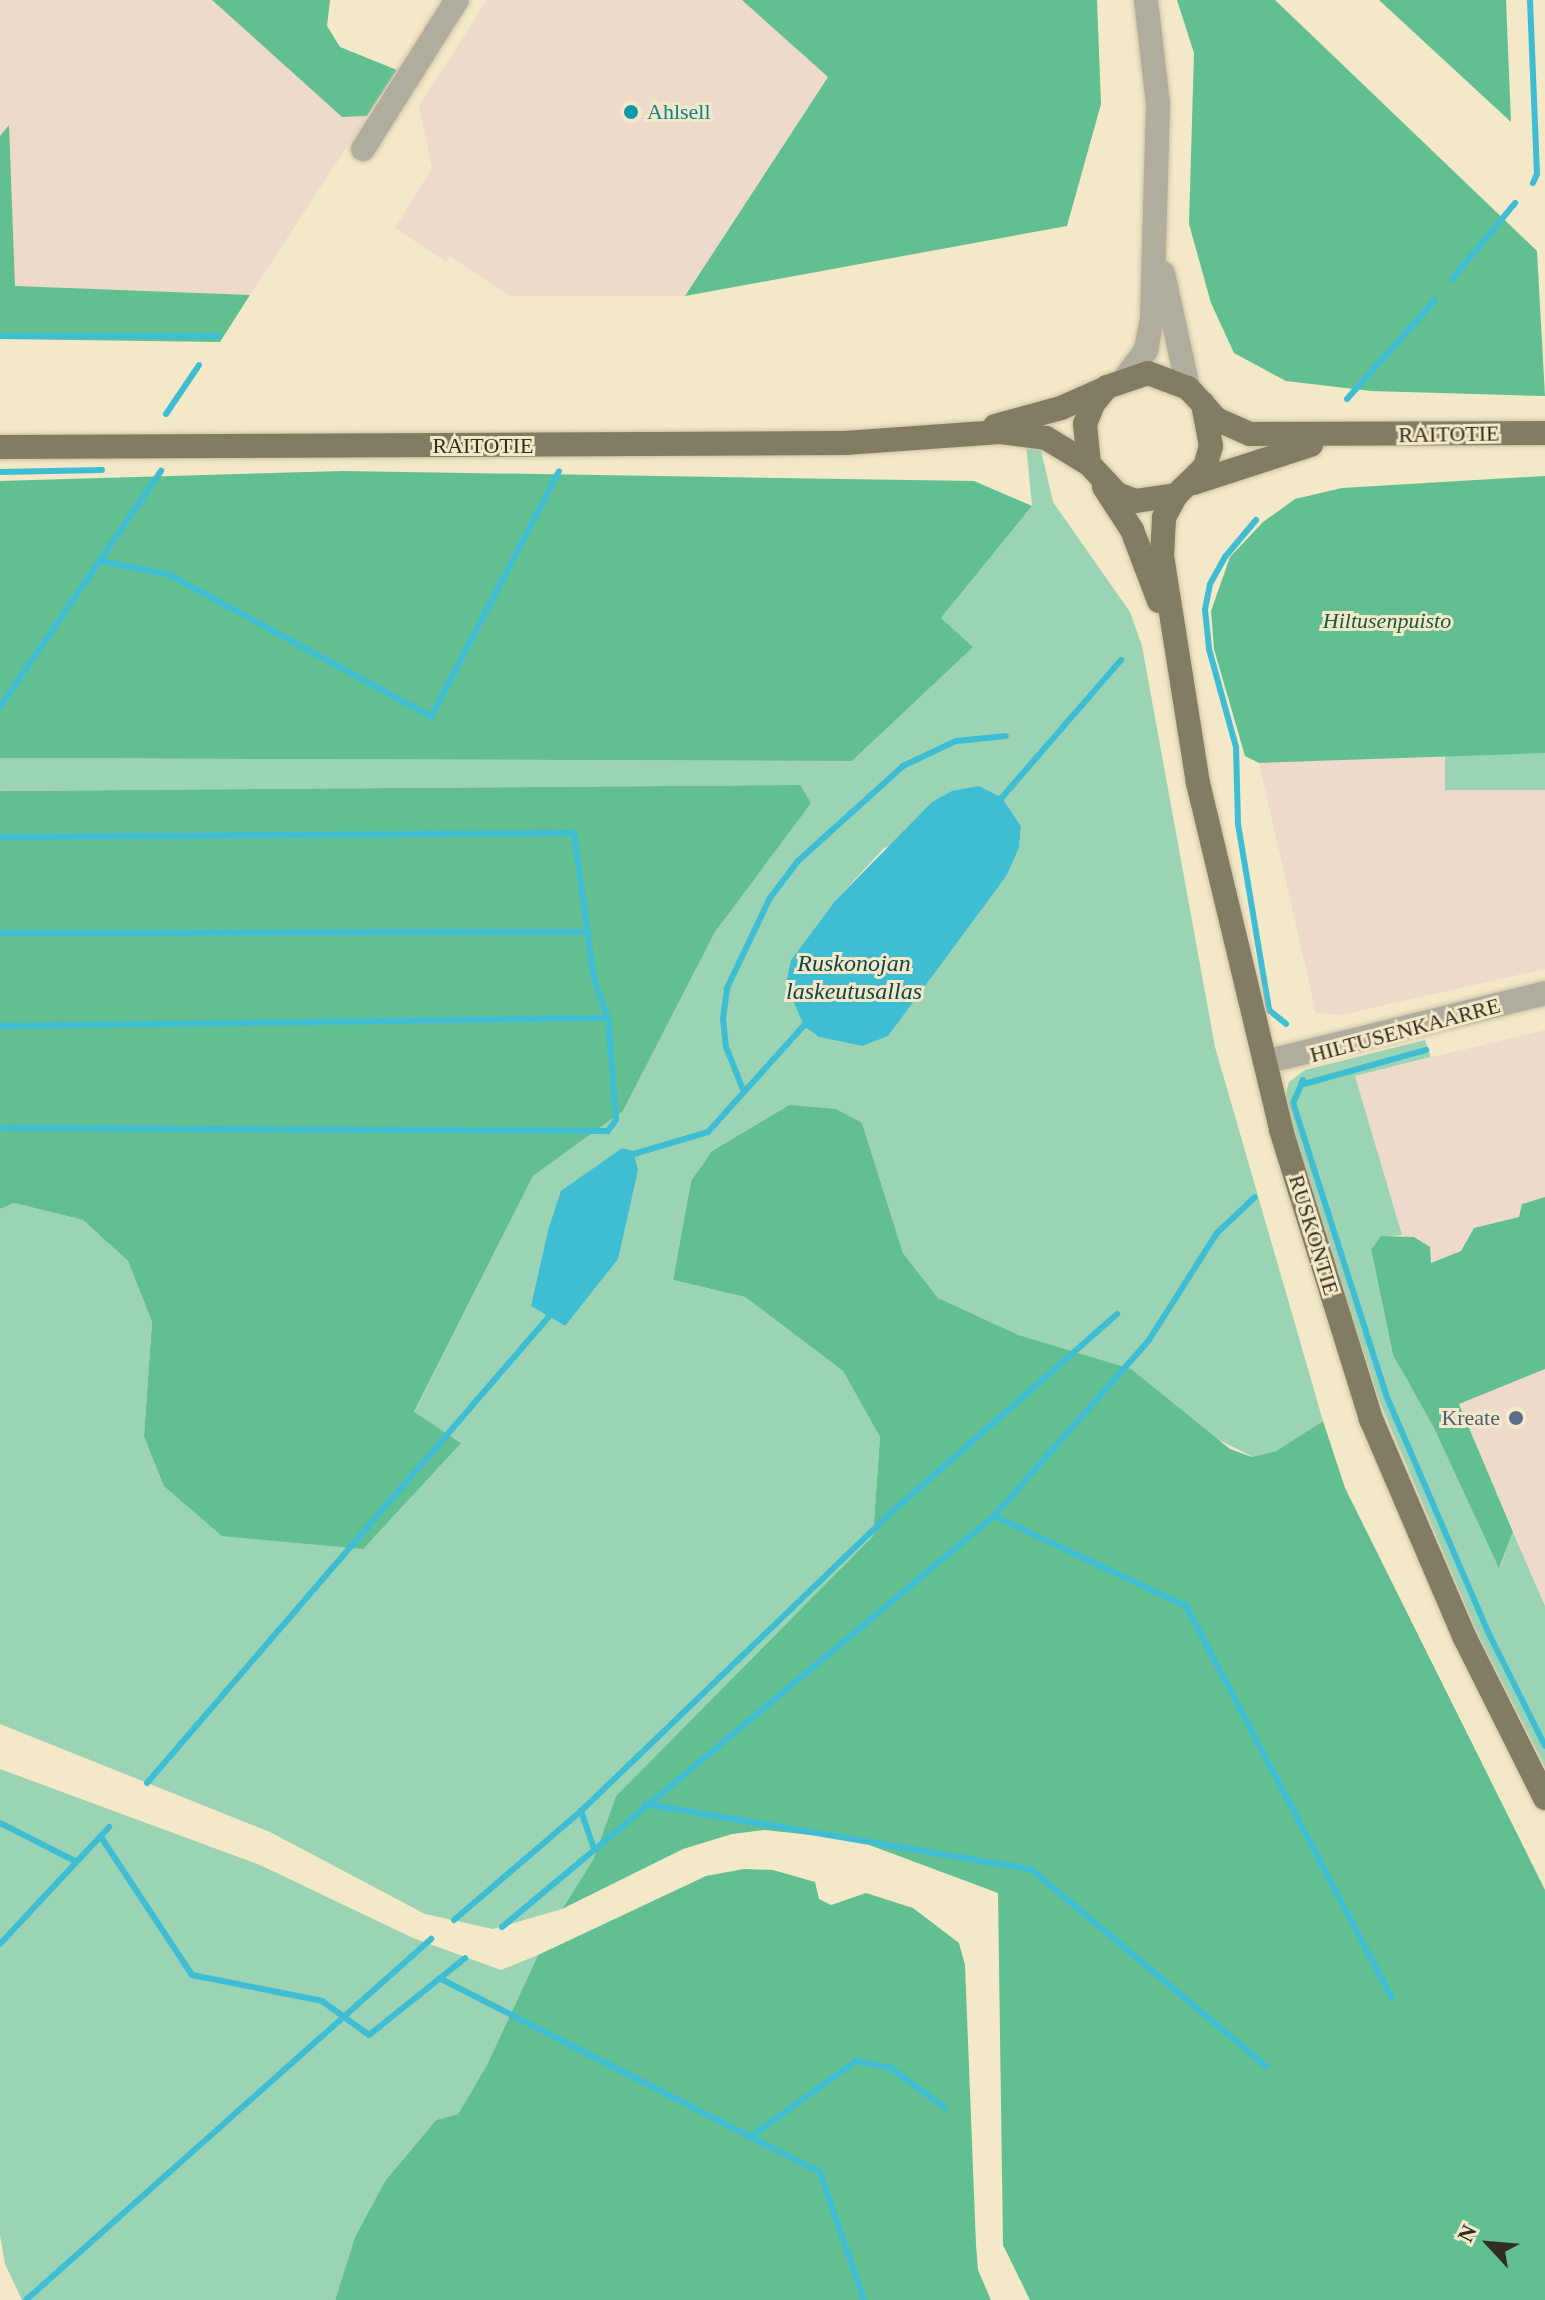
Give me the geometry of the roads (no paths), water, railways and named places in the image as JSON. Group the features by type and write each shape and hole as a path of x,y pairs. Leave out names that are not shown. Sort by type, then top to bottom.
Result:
{"main road":[{"path":"1169,377 1196,396 1211,446 1184,489 1136,501 1095,473 1085,424 1117,382 1169,377"},
{"name":"RAITOTIE","path":"966,434 1061,408 1117,382"},
{"name":"RAITOTIE","path":"1196,396 1228,427 1250,434 1545,433"},
{"name":"RAITOTIE","path":"0,447 845,443 966,434 1046,438 1095,473"},
{"name":"RAITOTIE","path":"1184,489 1352,435"},
{"name":"RUSKONTIE","path":"1095,473 1132,530 1175,642"},
{"name":"RUSKONTIE","path":"1184,489 1164,518 1162,556 1198,783 1265,1062 1371,1419 1465,1638 1545,1798"}],"street":[{"path":"363,149 457,0"},
{"path":"1117,382 1151,338 1158,104 1146,0"},
{"path":"1156,240 1196,396"},
{"name":"HILTUSENKAARRE","path":"1265,1062 1304,1056 1545,993"}],"water":[{"name":"Ruskonojan laskeutusallas","path":"979,786 1002,798 1021,826 1019,848 1007,875 888,1036 862,1046 819,1037 804,1026 786,984 791,960 835,901 932,802 952,791"},
{"path":"622,1148 633,1151 638,1170 618,1259 565,1326 531,1306 548,1230 561,1191"}],"waterway":[{"path":"1530,0 1537,174 1533,183"},
{"path":"1452,279 1515,203"},
{"path":"1347,399 1435,300"},
{"path":"0,336 219,336"},
{"path":"166,414 199,365"},
{"path":"0,472 102,470"},
{"path":"0,707 161,471"},
{"path":"100,561 170,575 431,717 559,471"},
{"path":"1256,520 1225,557 1210,584 1205,610 1209,649 1236,747 1238,824 1269,1010 1286,1024"},
{"path":"998,802 1121,660"},
{"path":"744,1092 726,1047 723,1018 727,988 770,898 798,861 903,766 956,741 1006,736"},
{"path":"0,837 574,833 594,979 608,1018 616,1120 608,1131 0,1128"},
{"path":"0,933 587,932"},
{"path":"0,1026 608,1018"},
{"path":"627,1156 708,1132 807,1022"},
{"path":"1304,1084 1426,1050"},
{"path":"1303,1080 1293,1103 1386,1395 1488,1632 1545,1746"},
{"path":"502,1927 994,1516 1149,1340 1217,1233 1255,1197"},
{"path":"147,1783 552,1313"},
{"path":"454,1920 581,1811 885,1518 1117,1314"},
{"path":"994,1516 1186,1606 1392,1998"},
{"path":"645,1804 1031,1869 1266,2066"},
{"path":"581,1811 594,1848"},
{"path":"0,1823 75,1861"},
{"path":"0,1944 109,1827"},
{"path":"101,1837 192,1975 322,2001 369,2035 465,1958"},
{"path":"26,2300 431,1939"},
{"path":"441,1979 820,2172 864,2300"},
{"path":"750,2137 856,2061 891,2068 945,2108"}],"place":[{"name":"Ahlsell","path":"631,112"},
{"name":"Kreate","path":"1516,1418"}],"park label":[{"name":"Hiltusenpuisto","path":"1387,621"}]}
